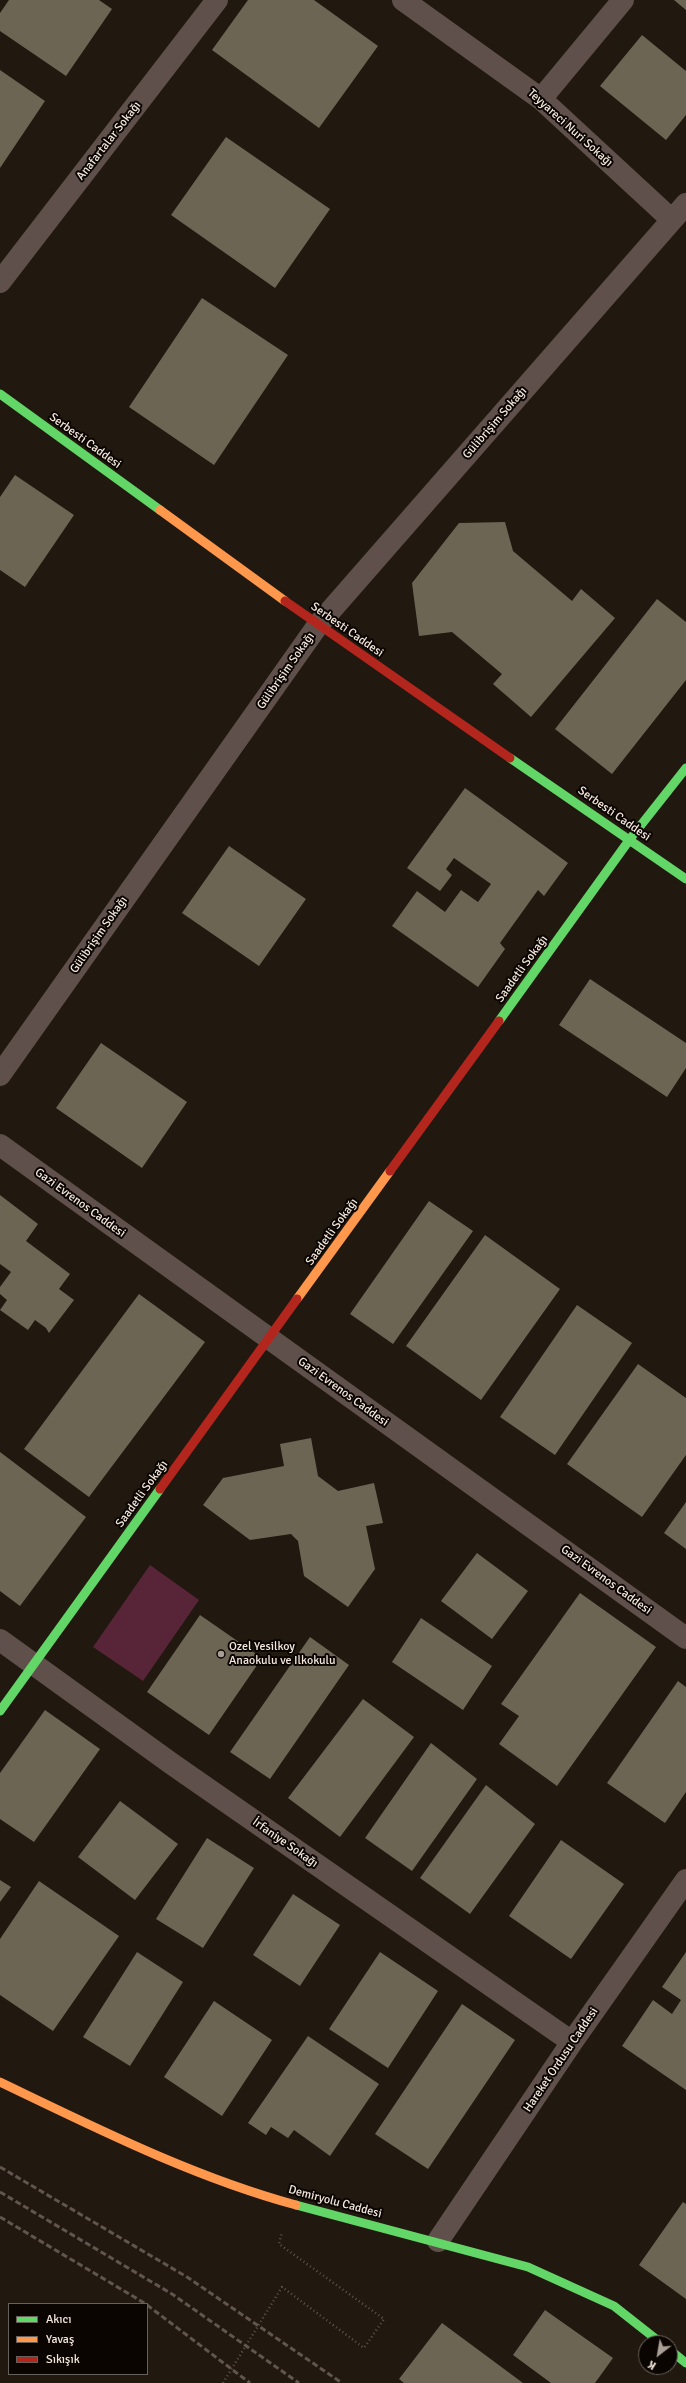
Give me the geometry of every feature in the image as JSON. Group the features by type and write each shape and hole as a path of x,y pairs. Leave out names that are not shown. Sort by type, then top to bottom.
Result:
{"main road":[{"name":"Serbesti Caddesi","path":"0,394 318,625 686,879"},
{"name":"Saadetli Sokağı","path":"0,1711 630,839 686,768"},
{"name":"Demiryolu Caddesi","path":"0,2082 132,2145 260,2195 528,2266 614,2306 651,2335"},
{"path":"678,2356 686,2363"}],"street":[{"name":"Anafartalar Sokağı","path":"0,282 218,0"},
{"name":"Teyyareci Nuri Sokağı","path":"403,0 541,99 672,220"},
{"path":"541,99 623,0"},
{"name":"Gülibrişim Sokağı","path":"0,1075 318,625 686,204"},
{"name":"Gazi Evrenos Caddesi","path":"0,1145 269,1340 686,1638"},
{"name":"İrfaniye Sokağı","path":"0,1640 172,1764 572,2042"},
{"name":"Hareket Ordusu Caddesi","path":"438,2242 572,2042 686,1880"}],"path":[{"path":"223,2383 282,2287 364,2348 384,2319 278,2244 289,2203"}],"shaded area":[{"path":"150,1565 199,1600 143,1681 93,1647"}],"building":[{"path":"9,0 99,0 112,9 66,76 0,31 0,13"},
{"path":"248,0 314,0 378,46 319,128 212,50"},
{"path":"674,0 686,0 686,10"},
{"path":"642,35 686,71 686,115 666,140 600,86"},
{"path":"0,70 45,101 0,168"},
{"path":"226,137 330,209 275,288 171,215"},
{"path":"202,298 288,355 214,465 129,407"},
{"path":"15,475 74,515 25,587 0,570 0,497"},
{"path":"505,522 513,551 572,601 581,589 615,618 531,717 493,684 502,674 452,632 419,636 412,583 459,523"},
{"path":"657,599 686,622 686,680 612,774 555,729"},
{"path":"465,788 568,863 544,896 538,890 500,943 505,949 478,987 392,926 417,891 445,912 461,890 478,902 491,884 454,858 446,869 452,875 440,891 407,868"},
{"path":"229,846 306,899 259,966 182,913"},
{"path":"590,979 686,1043 686,1068 667,1097 559,1025"},
{"path":"101,1043 187,1102 142,1168 56,1108"},
{"path":"0,1195 38,1224 26,1241 70,1274 59,1289 74,1300 49,1333 46,1328 35,1320 28,1330 0,1310 7,1300 0,1294 0,1287 11,1272 0,1264"},
{"path":"429,1201 473,1231 393,1344 350,1314"},
{"path":"485,1235 560,1289 481,1400 406,1346"},
{"path":"139,1294 205,1342 89,1497 24,1449"},
{"path":"577,1305 632,1343 555,1455 500,1417"},
{"path":"638,1364 686,1398 686,1455 642,1517 567,1464"},
{"path":"311,1438 318,1476 338,1491 374,1483 383,1523 366,1526 375,1569 348,1607 304,1576 298,1541 291,1534 250,1540 203,1505 223,1478 284,1466 280,1444"},
{"path":"0,1452 86,1517 20,1606 0,1591"},
{"path":"686,1502 686,1549 664,1533"},
{"path":"477,1553 528,1591 492,1639 441,1601"},
{"path":"580,1593 656,1647 557,1786 499,1744 519,1716 501,1704"},
{"path":"200,1615 262,1658 209,1735 147,1692"},
{"path":"421,1618 492,1666 463,1710 392,1662"},
{"path":"310,1637 349,1665 270,1779 230,1752"},
{"path":"678,1681 686,1687 686,1792 665,1823 607,1783"},
{"path":"363,1699 414,1737 340,1837 288,1798"},
{"path":"45,1710 100,1749 34,1842 0,1819 0,1773"},
{"path":"431,1743 477,1779 412,1871 365,1838"},
{"path":"486,1785 535,1824 470,1914 420,1878"},
{"path":"120,1801 178,1844 135,1900 78,1857"},
{"path":"207,1838 254,1868 203,1948 156,1919"},
{"path":"561,1840 624,1884 571,1959 509,1916"},
{"path":"0,1880 11,1887 0,1902"},
{"path":"39,1881 119,1936 53,2031 0,1995 0,1939"},
{"path":"293,1894 340,1925 300,1986 253,1955"},
{"path":"137,1952 183,1982 130,2066 83,2037"},
{"path":"380,1952 438,1991 388,2068 329,2029"},
{"path":"686,1952 686,2090 622,2046 653,2000 672,2014 681,2000 662,1987"},
{"path":"214,2001 272,2040 222,2116 164,2077"},
{"path":"462,2004 515,2040 428,2169 375,2134"},
{"path":"308,2036 379,2084 330,2156 294,2130 288,2138 271,2127 266,2135 248,2123"},
{"path":"683,2202 686,2204 686,2299 639,2265"},
{"path":"545,2310 613,2358 595,2383 551,2383 513,2355"},
{"path":"442,2323 523,2383 404,2383 399,2379"}],"railway":[{"path":"0,2167 187,2277 342,2383"},
{"path":"0,2192 172,2294 299,2383"},
{"path":"0,2217 144,2303"},
{"path":"148,2306 250,2383"}],"traffic: fast":[{"path":"0,394 160,510"},
{"path":"510,758 686,879"},
{"path":"499,1021 630,839 686,768"},
{"path":"0,1711 160,1489"},
{"path":"296,2205 528,2267 614,2306 651,2335"},
{"path":"678,2356 686,2363"}],"traffic: slow":[{"path":"160,510 285,601"},
{"path":"297,1299 390,1171"},
{"path":"0,2082 109,2134 182,2166 258,2194 296,2205"}],"traffic: jam":[{"path":"285,601 510,758"},
{"path":"390,1171 499,1021"},
{"path":"160,1489 297,1299"}],"place":[{"name":"Ozel Yesilkoy Anaokulu ve Ilkokulu","path":"221,1654"}]}
